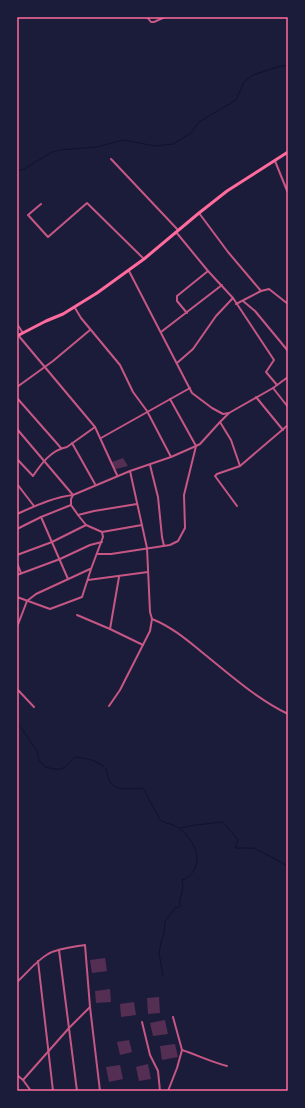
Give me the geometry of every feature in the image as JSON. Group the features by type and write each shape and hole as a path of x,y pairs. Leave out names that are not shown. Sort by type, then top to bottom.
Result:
{"main road":[{"path":"18,336 75,308 129,271 227,191 288,152"}],"street":[{"path":"147,17 151,22 165,17"},
{"path":"112,159 177,231 208,271 233,298 274,360 266,372 277,385"},
{"path":"275,159 288,193"},
{"path":"41,204 28,215 48,237 87,203 144,259"},
{"path":"199,213 228,252 261,291"},
{"path":"129,271 192,393 212,408 224,414 229,413"},
{"path":"187,313 177,301 177,296 208,271"},
{"path":"161,332 222,286"},
{"path":"236,304 261,291 269,289 288,304"},
{"path":"177,363 193,349 216,316 233,298"},
{"path":"243,300 255,311 288,351"},
{"path":"75,308 120,365 133,392 147,411 171,457"},
{"path":"17,324 23,333"},
{"path":"17,387 91,330"},
{"path":"18,336 95,427 117,476"},
{"path":"17,514 34,506 63,496 73,495 130,470 171,457 196,446 208,436 229,413 273,388 288,377"},
{"path":"101,438 190,388"},
{"path":"273,388 288,407"},
{"path":"256,397 283,430"},
{"path":"17,398 62,448"},
{"path":"98,554 127,552 170,545 178,541 185,528 184,496 196,446 170,400"},
{"path":"220,422 231,440 240,466"},
{"path":"237,506 215,476 240,466 288,425"},
{"path":"17,459 33,476 44,460 62,448 67,447 95,427"},
{"path":"17,429 73,495"},
{"path":"72,443 96,484"},
{"path":"150,464 158,497 164,546"},
{"path":"109,706 120,690 150,631 152,619 150,612 147,548 130,470"},
{"path":"17,484 34,506"},
{"path":"73,495 71,499 71,506 78,515 86,525 102,532 142,525"},
{"path":"78,515 137,504"},
{"path":"17,529 41,517 71,506"},
{"path":"41,517 68,579"},
{"path":"17,555 52,542 86,525"},
{"path":"17,597 50,609 82,597 102,542 102,532"},
{"path":"17,575 60,559 90,545 102,542"},
{"path":"17,563 21,573"},
{"path":"17,627 27,601 36,594 91,569"},
{"path":"88,580 148,572"},
{"path":"110,629 119,577"},
{"path":"77,615 143,645"},
{"path":"152,619 175,631 270,705 288,714"},
{"path":"17,689 34,707"},
{"path":"17,982 38,961 48,954 59,950 85,945 90,1007 100,1091"},
{"path":"59,950 79,1091"},
{"path":"38,961 53,1091"},
{"path":"23,1080 69,1028 90,1007"},
{"path":"168,1091 182,1050 173,1017"},
{"path":"142,1022 150,1055 158,1070 160,1091"},
{"path":"182,1050 210,1062 227,1066"},
{"path":"17,1075 23,1080 31,1091"}],"building":[{"path":"123,458 128,466 116,469 112,462"},
{"path":"105,958 107,971 92,973 90,960"},
{"path":"110,989 111,1002 96,1003 95,991"},
{"path":"159,997 160,1013 148,1014 147,998"},
{"path":"134,1002 136,1015 121,1017 120,1004"},
{"path":"165,1020 168,1034 153,1036 150,1023"},
{"path":"129,1040 132,1052 120,1055 117,1042"},
{"path":"175,1044 178,1057 162,1060 160,1046"},
{"path":"148,1064 151,1079 139,1081 136,1067"},
{"path":"120,1065 123,1079 109,1082 106,1067"}],"waterway":[{"path":"17,171 24,169 52,152 60,150 97,147 123,140 155,146 173,144 191,133 199,122 236,100 244,82 253,75 281,66 288,66"},
{"path":"17,722 37,751 39,760 45,767 61,769 74,757 96,762 107,770 108,777 114,786 124,789 143,788 160,820 178,827 189,838 195,848 197,854 196,865 190,875 182,880 183,887 180,907 175,908 165,921 164,933 159,953 163,976"},
{"path":"180,828 223,822 238,840 235,848 254,848 288,866"}]}
